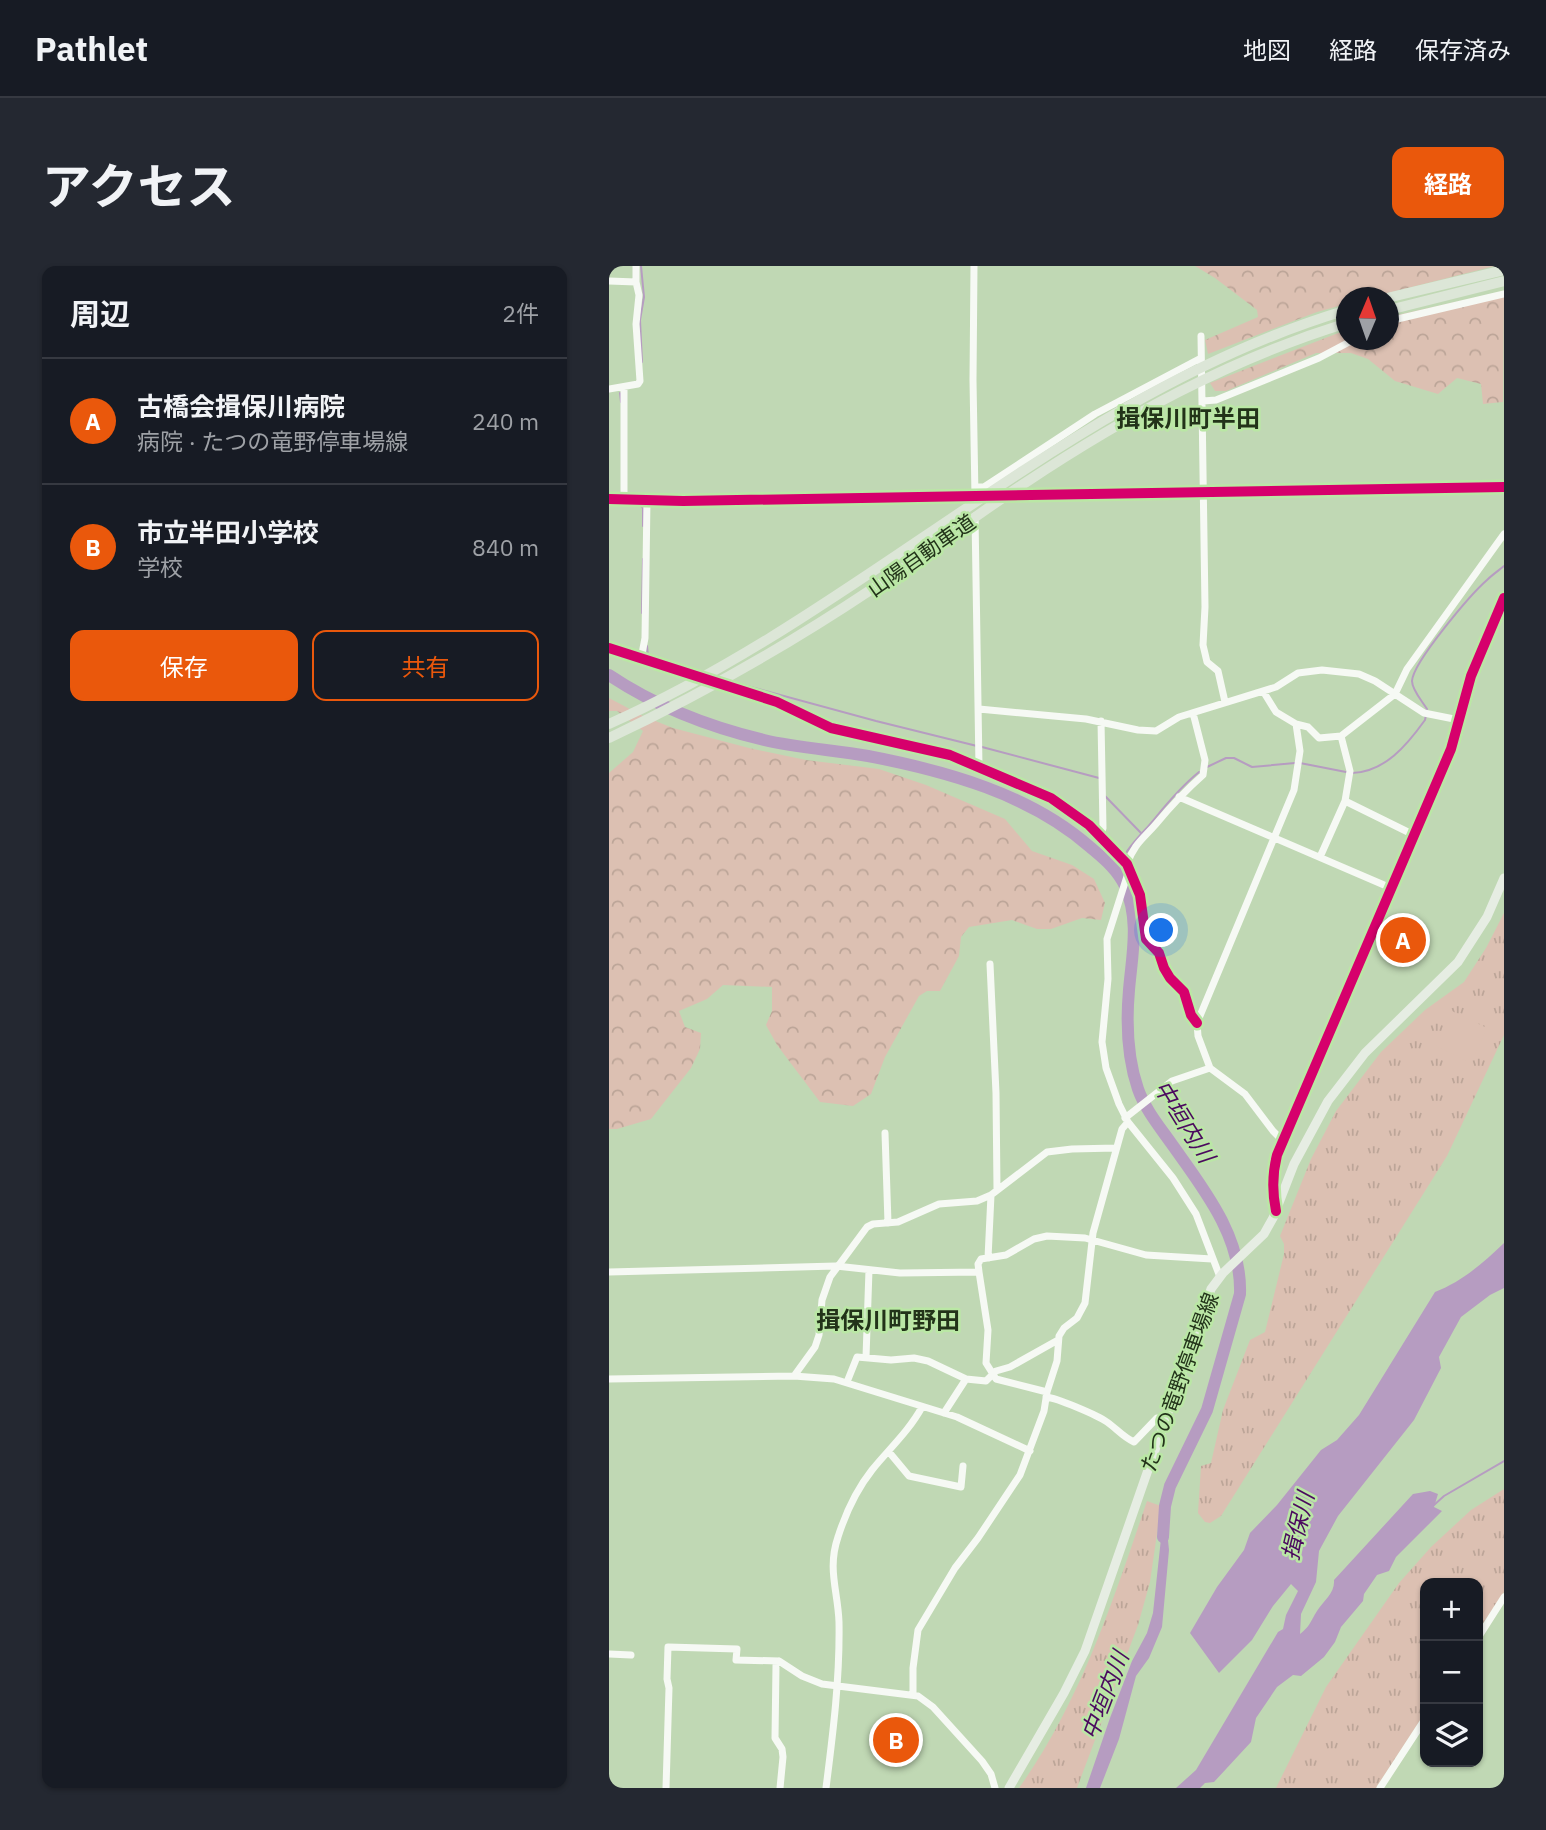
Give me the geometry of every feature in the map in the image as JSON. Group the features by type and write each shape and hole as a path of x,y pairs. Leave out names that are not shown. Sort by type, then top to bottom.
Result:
{"highway":[{"path":"1399,295 1504,270"},
{"path":"1399,307 1504,281"},
{"name":"山陽自動車道","path":"609,724 631,715 801,619 1070,440 1204,360 1336,313"},
{"name":"山陽自動車道","path":"609,738 707,690 809,629 872,590 1034,477 1132,416 1207,376 1336,326"}],"main road":[{"name":"たつの竜野停車場線","path":"1009,1788 1085,1651 1201,1314 1212,1289 1221,1275 1264,1234 1294,1164 1328,1101 1365,1053 1458,962 1487,917 1504,878"}],"street":[{"path":"609,389 624,388 640,381 636,266"},
{"path":"974,266 979,767"},
{"path":"609,281 636,282"},
{"path":"1399,318 1504,294"},
{"path":"1201,336 1204,360 1203,645 1207,662 1218,671 1225,702"},
{"path":"1167,374 1203,399 1216,400 1336,349"},
{"path":"975,491 1095,414 1167,374 1204,360"},
{"path":"624,388 624,499"},
{"path":"991,482 998,495"},
{"path":"609,499 975,491 998,495 1504,487"},
{"path":"641,659 645,638 647,499"},
{"path":"1263,691 1276,712 1296,724 1308,727 1319,738 1341,736 1395,694 1408,669 1504,534"},
{"path":"1276,1211 1273,1172 1283,1141 1451,748 1471,676 1504,598"},
{"path":"609,648 777,702 831,728 932,749 1051,798 1101,835 1128,869 1140,895 1148,943 1156,949 1164,968 1184,992 1191,1015 1197,1023"},
{"path":"979,709 1101,721 1138,730 1156,731 1193,713 1276,687 1298,673 1322,670 1359,674 1426,713 1459,720"},
{"path":"1193,713 1205,768 1131,851 1107,939 1108,979 1101,1042 1106,1068 1127,1118 1188,1199 1221,1275"},
{"path":"1101,721 1101,835"},
{"path":"1283,1141 1245,1094 1210,1068 1198,1035 1197,1023 1294,790 1299,763 1296,724"},
{"path":"1320,857 1345,801 1349,773 1341,736"},
{"path":"1179,797 1391,888"},
{"path":"1345,801 1413,835"},
{"path":"988,1258 994,1192 996,1093 990,964"},
{"path":"913,1694 913,1660 918,1630 955,1568 1015,1485 1044,1411 1057,1361 1058,1340 1064,1328 1077,1318 1085,1303 1092,1239 1127,1118 1157,1092 1180,1077 1210,1068"},
{"path":"885,1133 888,1223"},
{"path":"794,1376 815,1347 819,1335 822,1300 836,1266 867,1227 908,1219 939,1204 977,1201 994,1192 1047,1152 1117,1148"},
{"path":"1165,1419 1157,1418 1134,1442 1107,1422 1059,1400 996,1379 986,1363 988,1329 978,1264 981,1259 1006,1255 1034,1239 1047,1236 1092,1239 1146,1255 1212,1259"},
{"path":"609,1272 836,1266 900,1273 979,1272"},
{"path":"866,1357 869,1270"},
{"path":"847,1382 857,1357 891,1360 914,1358 928,1361 966,1380 986,1381 996,1371 1010,1367 1058,1340"},
{"path":"609,1379 794,1376 847,1382 944,1413 1030,1451"},
{"path":"944,1413 966,1380"},
{"path":"826,1788 838,1685 839,1621 832,1573 834,1549 858,1492 922,1407"},
{"path":"890,1452 909,1476 944,1484 961,1487 963,1466"},
{"path":"1483,1630 1504,1597"},
{"path":"666,1788 668,1647 737,1649 736,1660 779,1661 811,1681 913,1694 926,1700 982,1762 991,1774 995,1788"},
{"path":"609,1654 631,1654"},
{"path":"779,1661 776,1665 775,1738 782,1749 783,1758 780,1788"},
{"path":"1380,1788 1420,1727"}],"green space":[{"path":"1195,266 1495,266 1399,290 1399,287 1336,287 1336,307 1208,354 1205,340 1258,317 1257,310"},
{"path":"1504,291 1503,402 1483,404 1481,384 1457,378 1438,394 1395,381 1368,359 1351,353 1316,353 1226,391 1215,391 1210,383 1336,334 1336,350 1399,350 1399,315"},
{"path":"609,698 673,728 749,748 806,760 879,769 926,785 1005,819 1032,851 1072,865 1094,879 1105,903 1101,920 1082,918 1051,929 1037,929 1012,920 969,927 961,937 959,956 940,991 927,991 919,996 885,1057 871,1094 853,1106 820,1102 777,1045 766,1025 772,1011 772,987 723,985 707,999 679,1011 685,1027 701,1033 700,1049 691,1068 651,1119 609,1129 609,773 633,752 643,731 617,711 609,711"},
{"path":"1504,913 1504,1035 1447,1156 1221,1516 1210,1523 1205,1522 1198,1513 1201,1466 1211,1463 1223,1410 1250,1340 1265,1332 1284,1254 1284,1244 1280,1236 1311,1159 1336,1111 1381,1052 1425,1010 1464,982"},
{"path":"1452,1011 1487,1028 1471,1063 1436,1046"},
{"path":"1504,1489 1504,1592 1483,1624 1483,1578 1420,1578 1420,1721 1376,1788 1276,1788 1326,1687 1399,1583 1431,1547 1471,1510"},
{"path":"1147,1501 1161,1506 1150,1582 1138,1625 1077,1788 1019,1788 1041,1755 1078,1685 1108,1613"}],"water":[{"name":"揖保川","path":"1504,1243 1504,1288 1461,1317 1439,1357 1441,1368 1414,1420 1338,1516 1319,1551 1316,1582 1301,1614 1300,1634 1331,1593 1334,1580 1413,1494 1430,1491 1438,1494 1434,1507 1442,1511 1396,1557 1389,1571 1377,1575 1364,1594 1363,1601 1341,1627 1335,1642 1324,1657 1301,1676 1293,1675 1277,1687 1256,1718 1251,1742 1214,1782 1205,1783 1200,1788 1176,1788 1196,1770 1278,1632 1283,1629 1286,1615 1298,1591 1291,1584 1273,1606 1252,1640 1219,1673 1190,1633 1217,1587 1244,1550 1250,1533 1277,1505 1321,1450 1337,1440 1359,1415 1435,1292 1464,1277"},
{"path":"1163,1520 1166,1521 1169,1550 1162,1627 1149,1658 1136,1676 1119,1739 1100,1788 1086,1788 1110,1718 1153,1613"}],"waterway":[{"path":"641,266 644,297 640,320 642,362"},
{"path":"620,393 621,402"},
{"path":"621,502 639,504 643,508 643,526"},
{"path":"642,613 643,559"},
{"path":"1427,709 1412,684 1415,672 1432,644 1457,613 1479,588 1504,566"},
{"path":"647,646 648,656 700,673"},
{"name":"中垣内川","path":"609,675 664,706 723,729 777,743 897,762 986,787 1066,828 1105,860 1122,880 1130,899 1134,925 1128,1003 1134,1077 1148,1110 1196,1177 1218,1214 1235,1252 1239,1273 1240,1294 1207,1410 1170,1486 1165,1506 1163,1537"},
{"path":"729,681 977,746"},
{"path":"1352,773 1375,768 1394,756 1418,729 1426,715"},
{"path":"982,747 1099,778"},
{"path":"1207,767 1226,758 1234,758 1252,767 1295,763"},
{"path":"1300,763 1346,772"},
{"path":"1124,856 1171,799 1199,772"},
{"path":"1105,796 1141,833"},
{"path":"1116,870 1121,861"},
{"path":"1434,1505 1444,1496 1504,1461"}],"cycle path":[{"path":"609,499 683,501 1504,487"},
{"path":"1276,1211 1273,1183 1277,1155 1451,749 1471,676 1504,598"},
{"path":"609,648 777,702 831,728 950,755 1051,798 1089,825 1127,864 1140,895 1146,939 1159,953 1170,978 1184,992 1191,1015 1197,1023"}],"place":[{"name":"古橋会揖保川病院","path":"1403,940"},
{"name":"市立半田小学校","path":"896,1740"}],"district":[{"name":"揖保川町半田","path":"1188,418"},
{"name":"揖保川町野田","path":"888,1320"}]}
